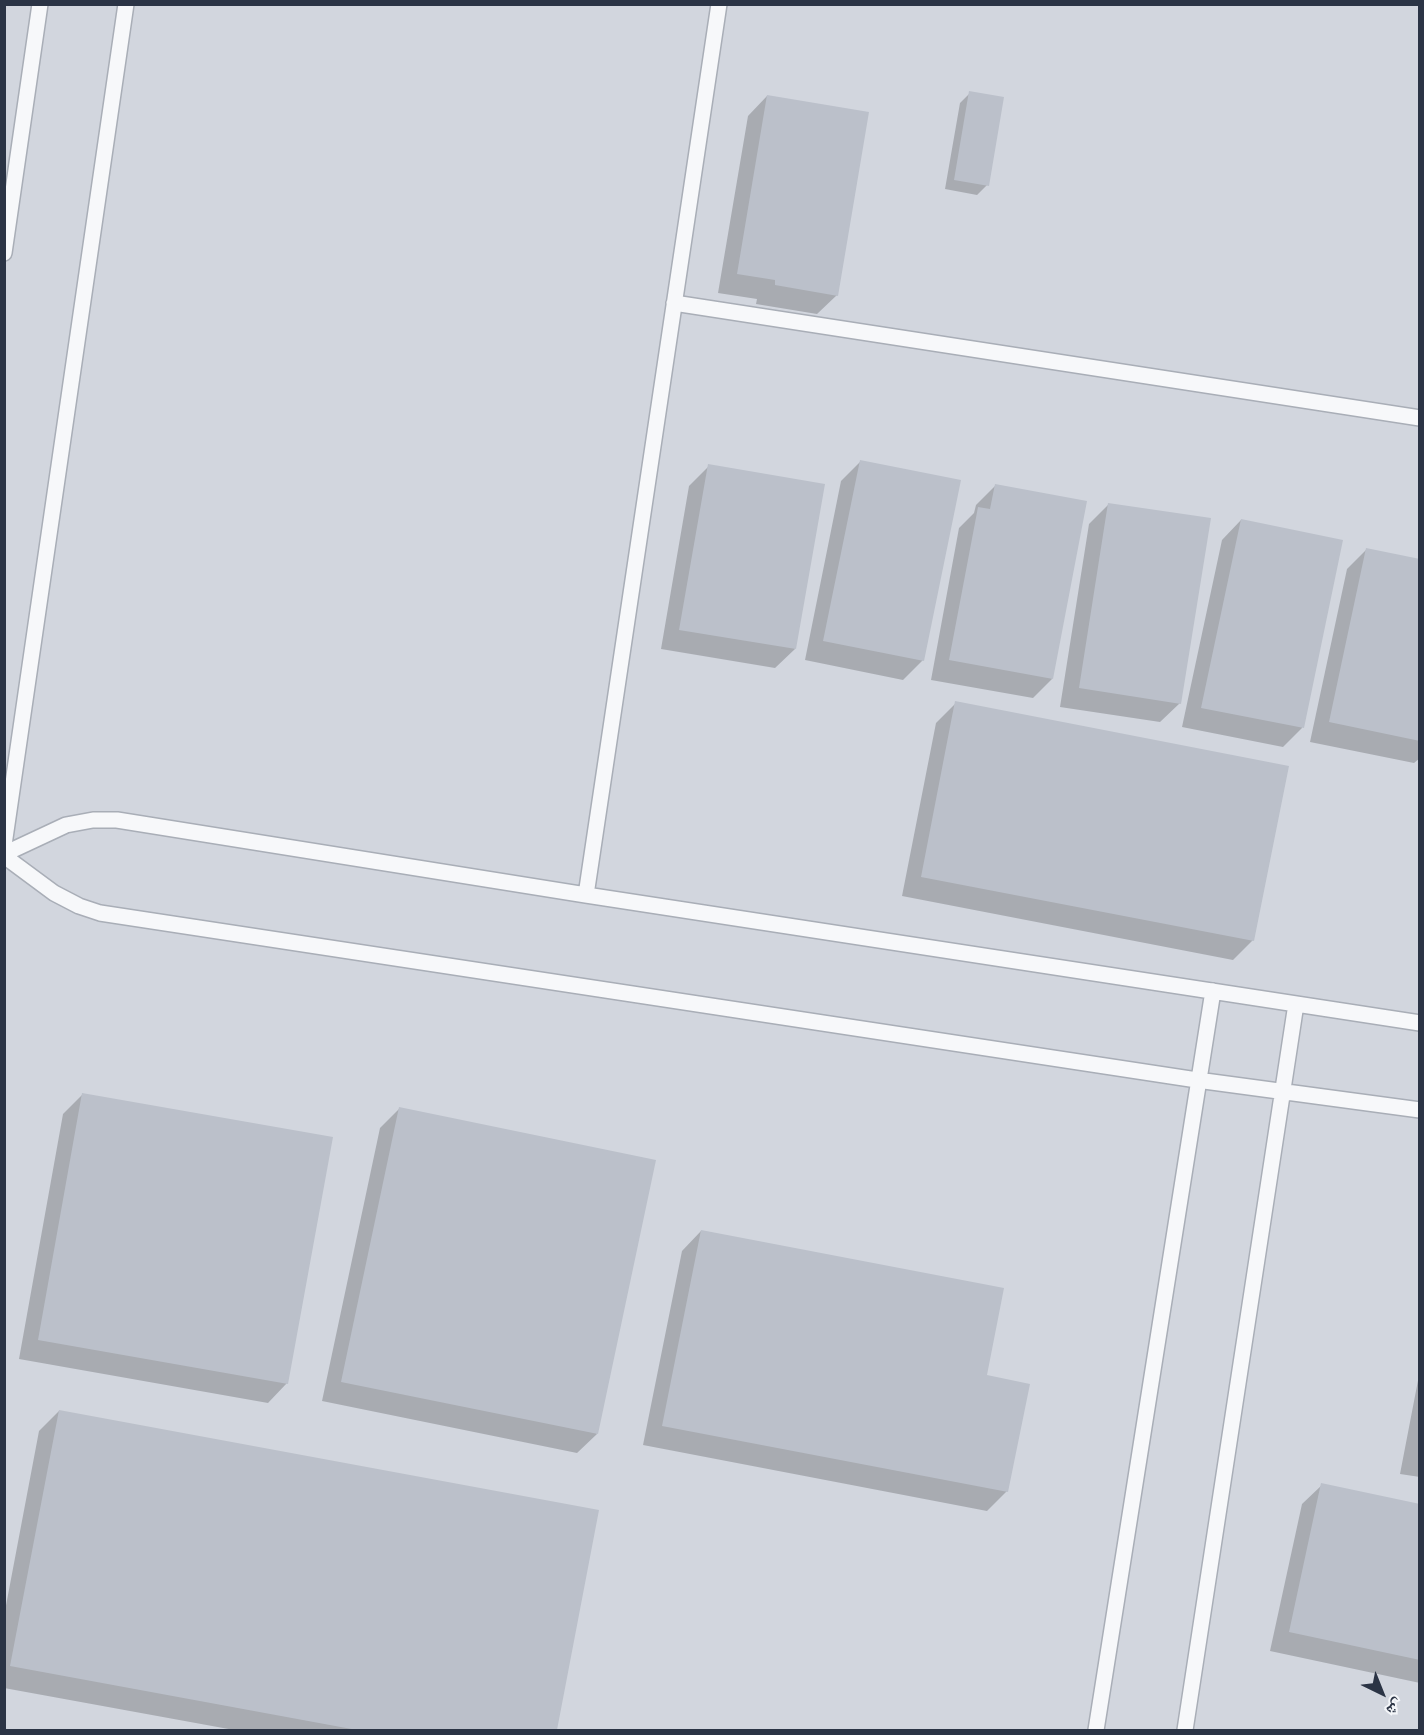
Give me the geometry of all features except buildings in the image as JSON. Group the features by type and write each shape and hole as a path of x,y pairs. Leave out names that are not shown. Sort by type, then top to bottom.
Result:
{"lane":[{"path":"4,253 40,4"},
{"path":"4,845 126,4"},
{"path":"586,895 719,4"},
{"path":"674,303 1419,418"},
{"path":"1419,1023 586,895 117,820 93,820 66,825 4,855 54,893 79,906 100,913 1197,1080 1419,1110"},
{"path":"1096,1731 1197,1080 1213,991"},
{"path":"1185,1731 1296,1004"}],"shaded area":[{"path":"5,5 1419,5 1419,1730 5,1730"}]}
